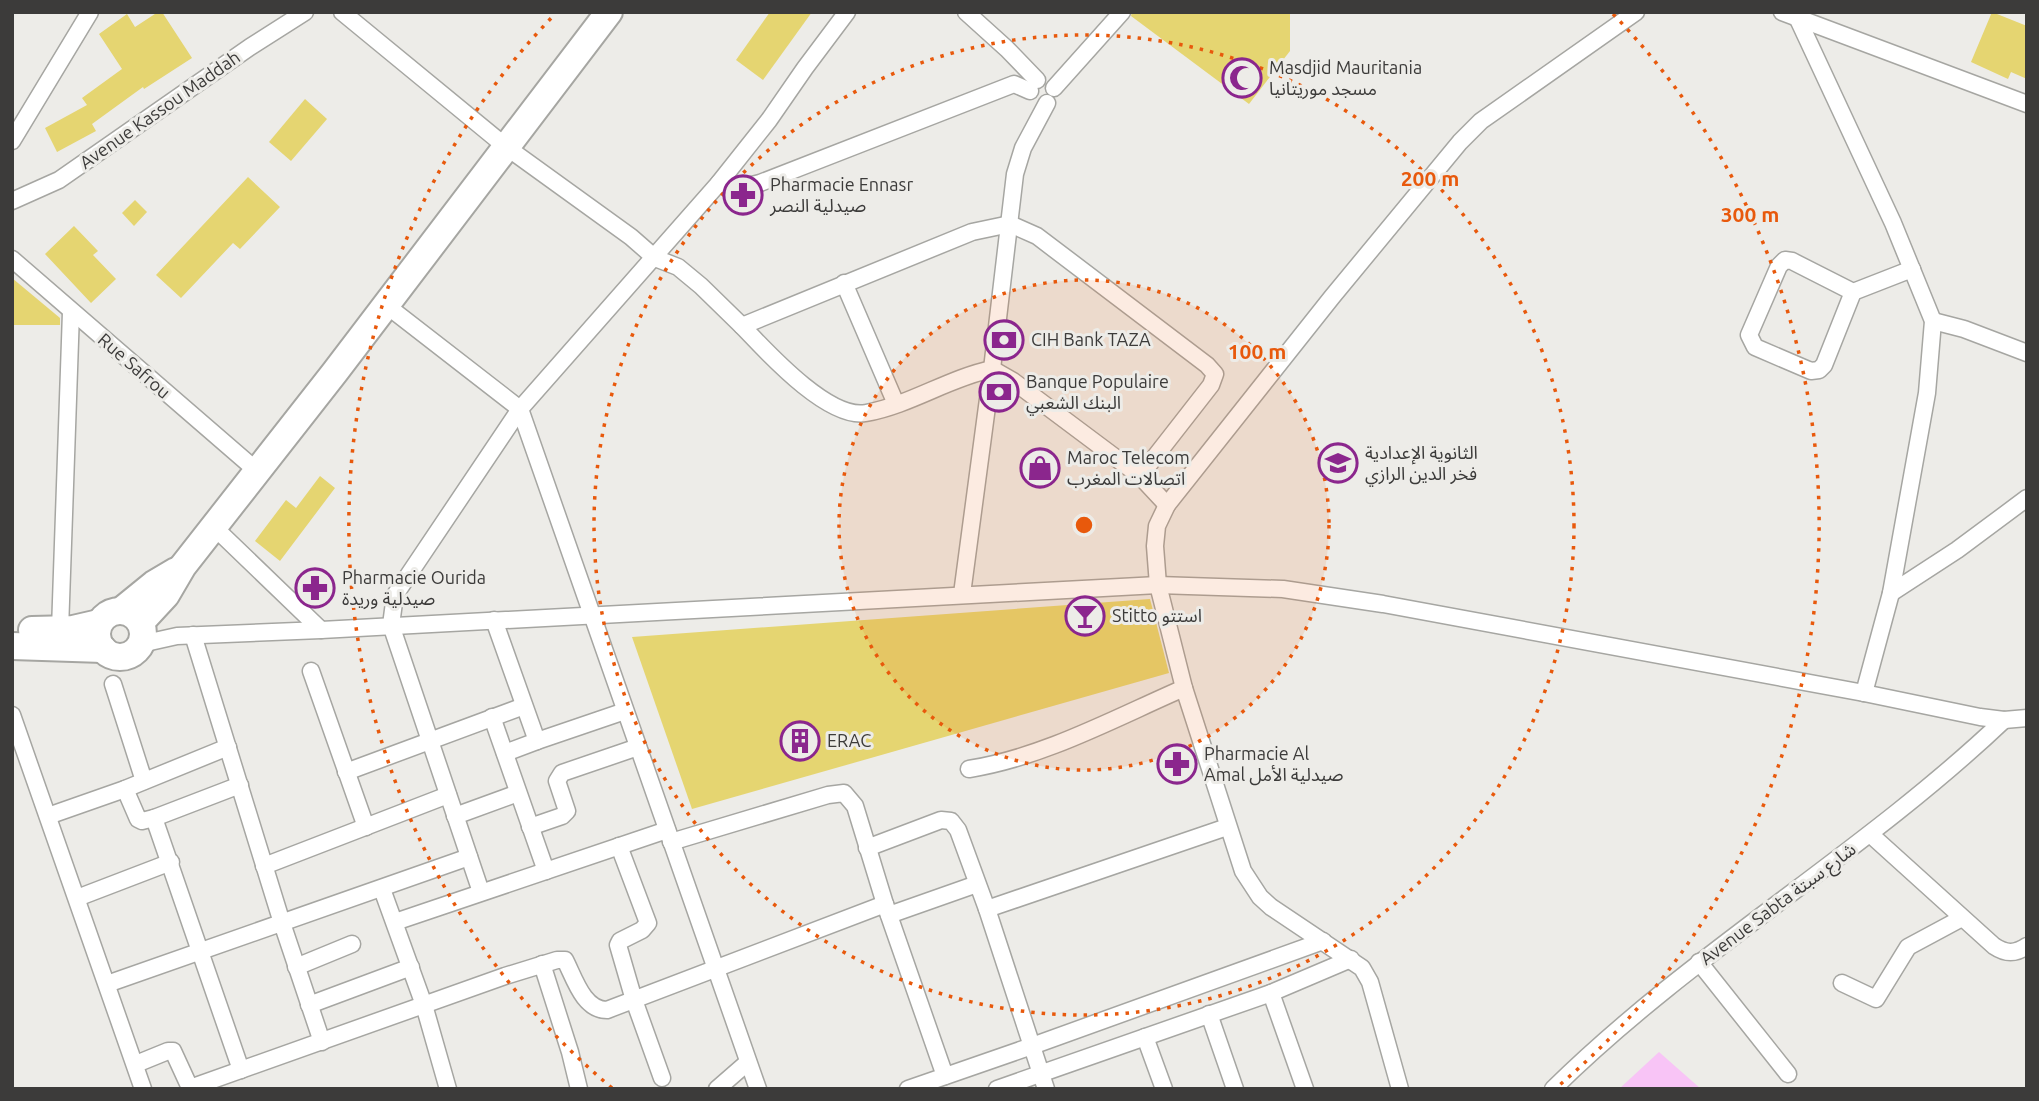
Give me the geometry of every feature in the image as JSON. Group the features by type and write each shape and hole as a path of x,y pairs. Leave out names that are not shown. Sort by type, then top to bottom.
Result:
{"main road":[{"path":"12,646 125,630 166,595 183,566 609,12"},
{"path":"12,630 125,630"}],"street":[{"path":"12,141 18,117 90,12"},
{"name":"Avenue Kassou Maddah","path":"12,201 59,180 250,47 305,12"},
{"path":"341,12 505,146 631,237 655,258 678,267 787,370 828,404 863,414 896,404 973,373 992,369 1013,380 1140,476 1167,505"},
{"path":"481,892 432,740 391,625 392,603 399,587 520,409 719,183 769,120 847,12"},
{"path":"966,12 1007,49 1033,86 1037,102 1046,103"},
{"path":"962,594 1015,174 1023,148 1046,103 1052,99 1054,88 1122,12"},
{"path":"1400,1089 1370,982 1362,968 1271,907 1260,897 1243,871 1184,688 1158,584 1155,546 1157,527 1167,505 1332,297 1460,142 1481,121 1636,12"},
{"path":"1792,14 2027,104"},
{"path":"1792,14 1893,223 1933,321 1927,393 1891,593 1864,693"},
{"path":"719,183 744,187 760,183 1014,84 1033,86 1045,79 1054,88"},
{"path":"742,326 972,232 1010,224 1037,236 1089,273 1215,374 1211,385 1140,476"},
{"name":"Rue Safrou","path":"12,259 257,471"},
{"path":"1853,292 1785,260 1779,266 1749,335 1750,341 1755,346 1811,371 1819,370 1824,365 1853,292 1912,269"},
{"path":"844,283 896,404"},
{"path":"386,305 520,409 758,1089"},
{"path":"60,630 71,312"},
{"path":"1933,321 1964,329 2027,353"},
{"path":"1891,593 1966,544 2027,498"},
{"path":"214,527 321,630"},
{"path":"125,630 185,635 321,630 1158,584 1283,589 1383,604 2004,720 2027,718"},
{"path":"494,620 537,741"},
{"path":"185,635 228,747 322,1042"},
{"path":"311,671 366,827"},
{"path":"113,684 144,781"},
{"path":"969,769 996,765 1042,750 1184,688"},
{"path":"346,772 524,706"},
{"path":"505,754 625,711"},
{"path":"12,715 143,1089"},
{"path":"492,717 545,871"},
{"name":"Avenue Sabta شارع سبتة","path":"1553,1089 1619,1026 1699,962 1871,834 1955,766 2004,720"},
{"path":"48,816 125,789 228,747"},
{"path":"530,827 562,816 567,811 557,781 562,773 638,747"},
{"path":"125,789 140,821 240,785"},
{"path":"455,816 518,793"},
{"path":"395,922 619,846 844,793 855,806 887,909 945,1076"},
{"path":"264,866 448,795"},
{"path":"154,818 241,1070"},
{"path":"867,848 941,820 951,821 958,830 1044,1081"},
{"path":"987,909 1227,827"},
{"path":"1871,834 2001,950 2015,952 2027,946"},
{"path":"619,846 648,923 642,930 618,942 634,1000 662,1078"},
{"path":"107,984 469,857"},
{"path":"77,898 171,862"},
{"path":"136,1064 173,1051 190,1088 557,960 565,960 578,988 601,1010 607,1010 715,968 887,909 977,884"},
{"path":"382,889 424,1005 447,1089"},
{"path":"1842,983 1873,999 1879,998 1898,960 1908,947 1962,918"},
{"path":"908,1089 1323,941"},
{"path":"296,967 352,944"},
{"path":"998,1089 1044,1081 1144,1037 1271,993 1351,959"},
{"path":"1699,962 1788,1074"},
{"path":"542,964 579,1089"},
{"path":"309,1006 411,967"},
{"path":"1271,993 1305,1089"},
{"path":"1209,1014 1235,1089"},
{"path":"1144,1037 1164,1089"},
{"path":"717,1089 748,1062"}],"shaded area":[{"path":"1659,1052 1701,1089 1619,1089"}],"building":[{"path":"162,12 192,58 144,89 143,87 92,124 96,131 57,152 45,128 87,105 82,98 122,69 99,34 127,14 135,27"},
{"path":"770,12 812,12 763,80 736,60"},
{"name":"Masdjid Mauritania مسجد موريتانيا","path":"1132,12 1290,12 1290,51 1249,104 1131,16"},
{"path":"1992,12 2027,26 2027,79 2011,72 2008,79 1971,62"},
{"path":"305,99 327,119 291,161 269,142"},
{"path":"248,177 280,207 240,249 233,243 181,298 156,275"},
{"path":"135,200 147,212 134,226 122,213"},
{"path":"74,226 98,251 93,255 116,279 91,303 45,254"},
{"path":"12,278 60,318 60,325 12,325"},
{"path":"320,476 335,488 280,561 255,541 286,500 296,508"},
{"name":"ERAC","path":"1150,599 1169,673 692,809 632,637"}],"place":[{"name":"Masdjid Mauritania مسجد موريتانيا","path":"1242,78"},
{"name":"Pharmacie Ennasr صيدلية النصر","path":"743,195"},
{"name":"CIH Bank TAZA","path":"1004,340"},
{"name":"Banque Populaire البنك الشعبي","path":"999,392"},
{"name":"الثانوية الإعدادية فخر الدين الرازي","path":"1338,463"},
{"name":"Maroc Telecom اتصالات المغرب","path":"1040,468"},
{"name":"Pharmacie Ourida صيدلية وريدة","path":"315,588"},
{"name":"Stitto استتو","path":"1085,616"},
{"name":"ERAC","path":"800,741"},
{"name":"Pharmacie Al Amal صيدلية الأمل","path":"1177,764"}]}
